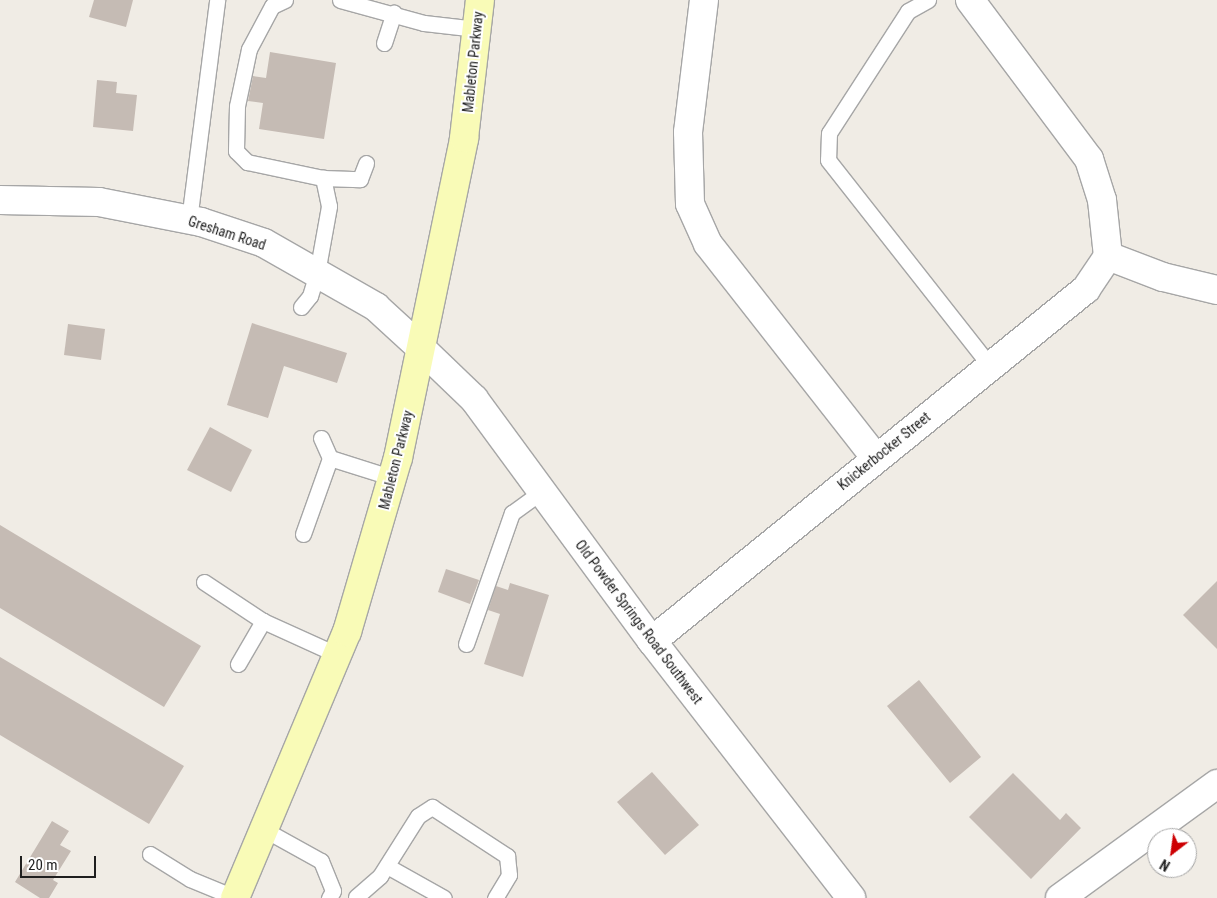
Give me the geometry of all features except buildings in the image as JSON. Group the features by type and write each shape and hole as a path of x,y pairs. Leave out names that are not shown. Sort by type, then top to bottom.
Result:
{"main road":[{"name":"Mableton Parkway","path":"235,898 338,655 393,478 424,350 464,138 480,0"}],"street":[{"path":"704,0 688,132 690,204 708,244 876,458"},
{"path":"970,0 1089,159 1102,200 1108,256 1163,277 1217,290"},
{"name":"Gresham Road","path":"0,200 99,202 189,220 264,243 376,307 424,350"},
{"name":"Knickerbocker Street","path":"652,640 1086,289 1108,256"},
{"name":"Old Powder Springs Road Southwest","path":"424,350 474,399 652,640 851,898"},
{"path":"1060,898 1217,784"}],"lane":[{"path":"189,220 217,0"},
{"path":"285,0 272,6 249,49 237,106 236,151 247,162 324,178 360,179 366,163"},
{"path":"340,0 394,13 424,23 477,29"},
{"path":"928,0 908,11 829,133 828,160 990,366"},
{"path":"384,43 394,13"},
{"path":"301,307 310,296 317,273 328,206 324,178"},
{"path":"303,534 330,458 321,438"},
{"path":"330,458 393,478"},
{"path":"466,644 512,513 542,491"},
{"path":"204,582 263,621 338,655"},
{"path":"238,664 263,621"},
{"path":"265,830 321,861 331,894 358,897 387,866 418,816 432,807 507,856 508,875 495,898"},
{"path":"150,854 190,879 235,898"},
{"path":"387,866 444,898"}]}
